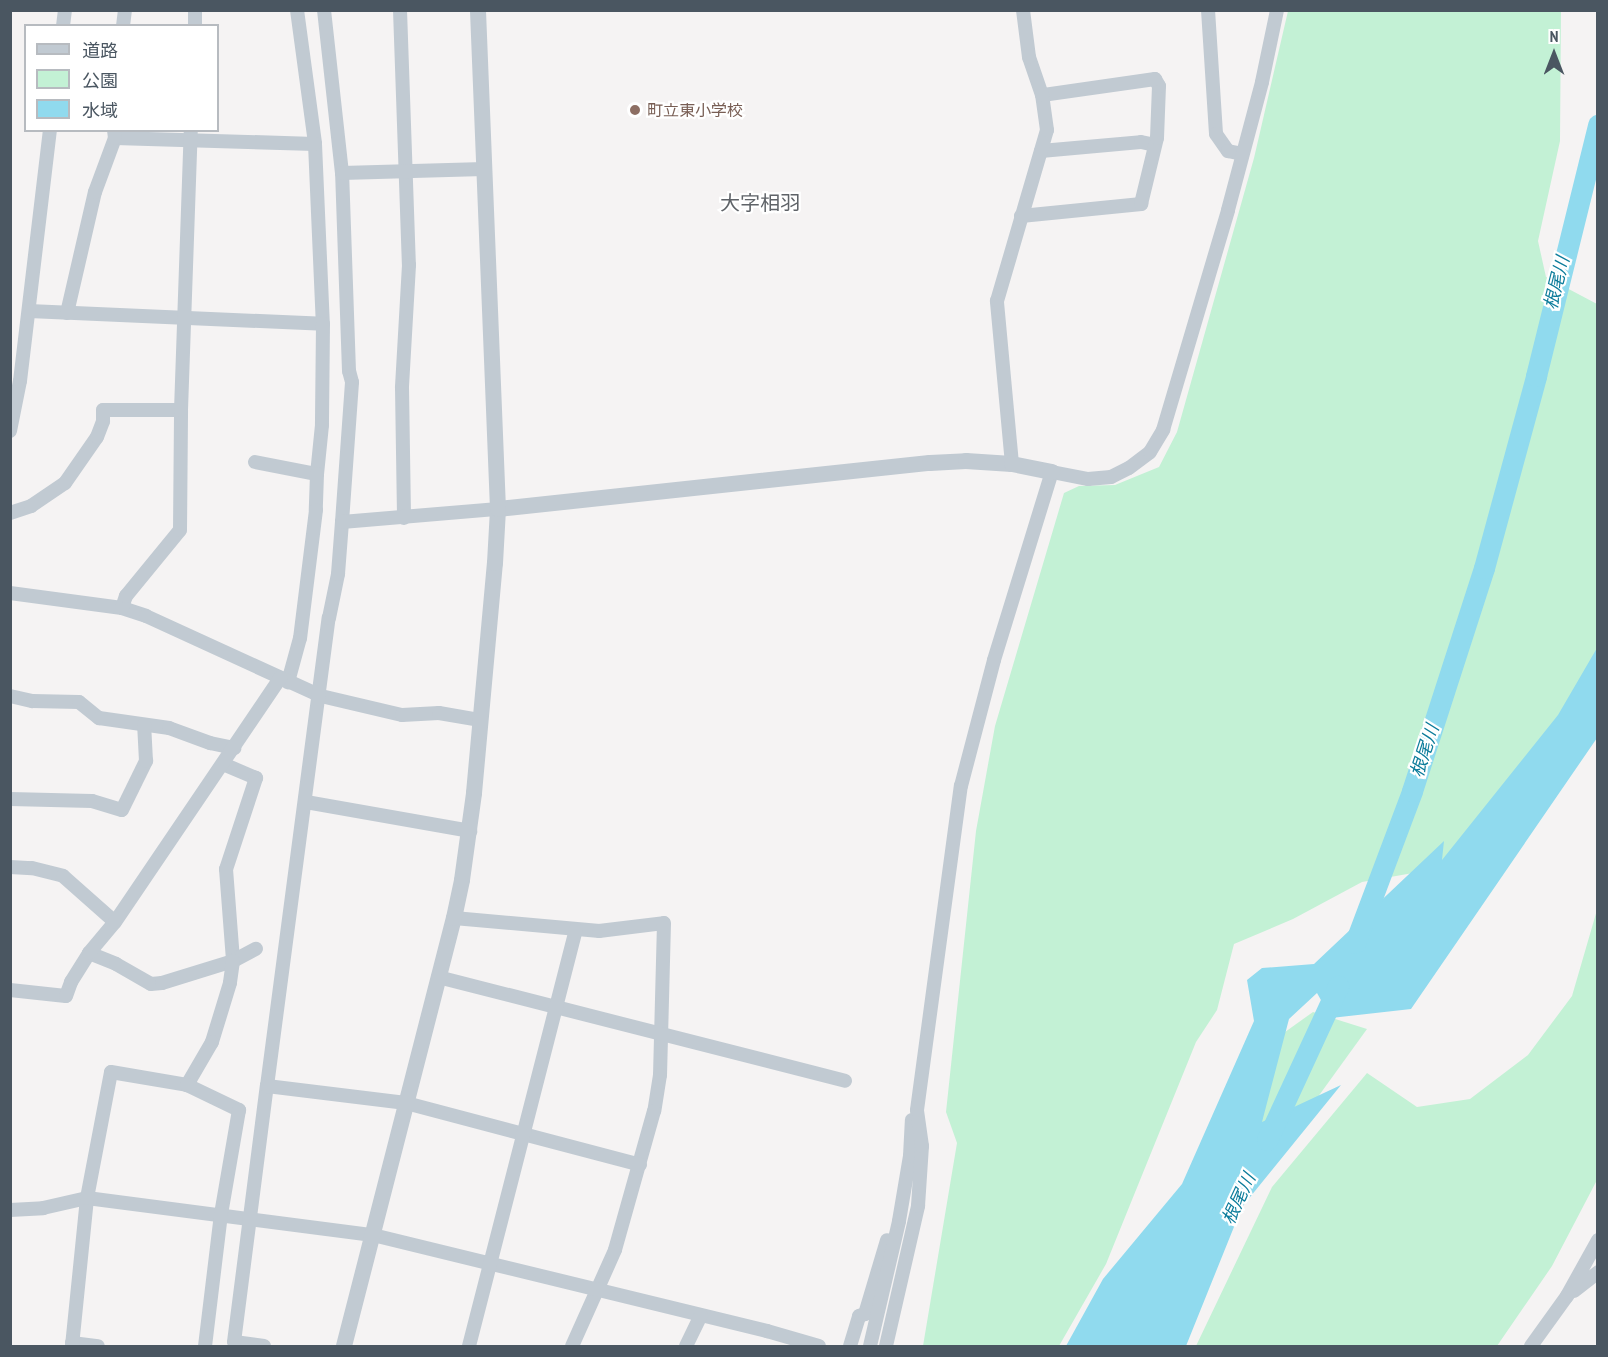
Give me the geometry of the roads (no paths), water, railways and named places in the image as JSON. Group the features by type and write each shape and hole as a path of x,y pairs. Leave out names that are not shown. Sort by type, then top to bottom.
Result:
{"street":[{"path":"10,990 66,996 71,982 89,953 115,922 222,764 284,680 300,638 316,510 322,425 323,324 315,144 297,10"},
{"path":"264,1347 234,1344 249,1218 321,696 342,522 352,382 349,371 342,173 324,10"},
{"path":"400,10 409,265 402,388 404,518"},
{"path":"344,1347 454,918 470,831 495,564 498,508 478,10"},
{"path":"1012,464 997,301 1047,130 1042,94 1029,57 1023,10"},
{"path":"1208,10 1216,134 1228,151 1242,154"},
{"path":"342,522 404,518 930,463 966,461 1012,464 1088,479 1111,477 1129,468 1150,452 1163,430 1262,82 1277,10"},
{"path":"1021,216 1141,204 1155,145 1159,86 1155,79 1042,94"},
{"path":"10,431 29,311 50,132"},
{"path":"67,313 96,192 114,134 191,136 315,144"},
{"path":"122,608 126,596 180,530 181,410 191,136"},
{"path":"1041,151 1141,142 1155,145"},
{"path":"342,173 484,169"},
{"path":"29,311 323,324"},
{"path":"10,513 31,506 64,483 97,437 103,421 103,410 181,410"},
{"path":"255,462 317,474"},
{"path":"886,1347 918,1206 922,1146 917,1110 960,786 994,660 1052,472"},
{"path":"10,593 122,608 186,633 321,696 402,715 439,713 480,720"},
{"path":"10,696 32,701 79,702 99,718 169,728 210,743 234,748"},
{"path":"10,799 92,801 122,810 146,761 144,725"},
{"path":"187,1085 212,1042 230,983 233,961 226,869 256,778 222,764"},
{"path":"306,802 470,831"},
{"path":"10,867 32,868 63,876 115,922"},
{"path":"454,918 599,931 664,923 661,1033 656,1102 615,1251 572,1347"},
{"path":"470,1347 576,930"},
{"path":"89,953 116,964 151,984 162,983 233,961 256,949"},
{"path":"438,976 844,1081"},
{"path":"98,1347 72,1345 87,1198 111,1072 187,1085 239,1110 221,1214 205,1347"},
{"path":"267,1086 406,1103 640,1166"},
{"path":"870,1347 899,1221 910,1156 913,1117 917,1110"},
{"path":"10,1210 43,1208 87,1198 373,1235 701,1315 819,1347"},
{"path":"850,1347 859,1317 865,1314 891,1227 899,1221"},
{"path":"1531,1347 1568,1296 1598,1240"},
{"path":"1568,1296 1598,1272"},
{"path":"686,1347 701,1315"}],"water":[{"path":"1597,648 1597,738 1411,1009 1331,1018 1317,993 1289,1019 1262,1122 1341,1085 1242,1207 1186,1346 1066,1346 1103,1279 1182,1184 1254,1021 1247,980 1262,968 1314,964 1444,841 1442,860 1558,715"}],"waterway":[{"name":"根尾川","path":"1355,943 1412,791 1484,568 1536,376 1598,125"},
{"name":"根尾川","path":"1267,1140 1338,986"}],"place":[{"name":"町立東小学校","path":"635,110"}],"district":[{"name":"大字相羽","path":"760,203"}]}
